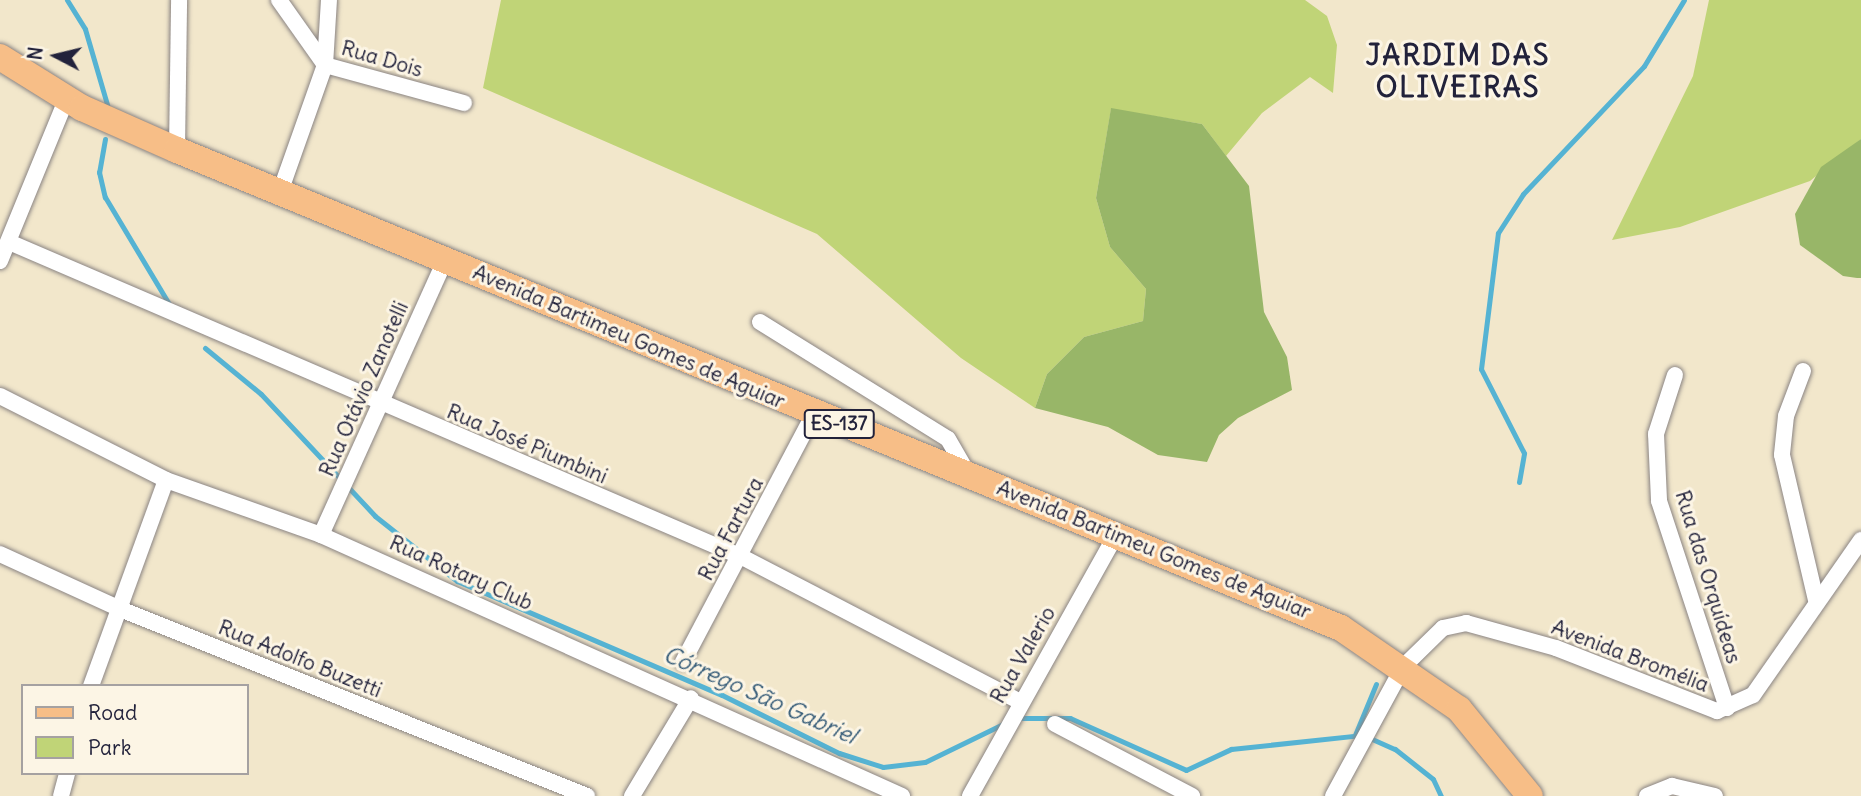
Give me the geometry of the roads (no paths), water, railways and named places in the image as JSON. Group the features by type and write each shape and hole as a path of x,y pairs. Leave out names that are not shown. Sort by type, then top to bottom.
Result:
{"main road":[{"name":"Avenida Bartimeu Gomes de Aguiar","path":"0,57 83,108 177,150 814,414 968,473 1341,628 1403,667 1459,709 1530,796"}],"street":[{"path":"177,150 179,0"},
{"name":"Rua Dois","path":"279,0 325,65 464,103"},
{"path":"280,192 325,65 329,0"},
{"path":"0,261 83,108"},
{"name":"Rua José Piumbini","path":"9,242 380,406 742,556 1018,705"},
{"name":"Rua Otávio Zanotelli","path":"321,535 444,260"},
{"path":"760,323 948,439 968,473"},
{"path":"1803,372 1786,416 1782,455 1816,600"},
{"name":"Rua das Orquídeas","path":"1675,375 1656,435 1659,501 1727,708"},
{"name":"Rua Rotary Club","path":"0,396 166,480 321,535 691,698 902,796"},
{"name":"Rua Fartura","path":"683,662 742,556 814,414"},
{"path":"91,684 166,480"},
{"name":"Rua Valerio","path":"970,796 1018,705 1116,536"},
{"name":"Avenida Bromélia","path":"1333,796 1403,667 1443,628 1466,623 1556,648 1705,708 1727,708 1761,686 1816,600 1861,540"},
{"name":"Rua Adolfo Buzetti","path":"0,554 120,609 587,796"},
{"path":"632,796 691,698"},
{"path":"1055,724 1192,796"},
{"path":"61,796 66,775"},
{"path":"1647,796 1672,786 1716,796"}],"waterway":[{"name":"Córrego São Gabriel","path":"67,0 85,29 109,111"},
{"path":"1519,482 1524,453 1481,369 1498,233 1523,194 1644,66 1684,0"},
{"name":"Córrego São Gabriel","path":"105,139 99,172 105,197 169,304"},
{"name":"Córrego São Gabriel","path":"205,348 261,394 375,516 457,581 722,695 839,753 883,767 925,762 1005,723"},
{"path":"1355,735 1376,684"},
{"name":"Córrego São Gabriel","path":"1017,718 1070,718 1186,770 1231,749 1363,735 1395,749 1433,779 1441,796"}],"district":[{"name":"JARDIM DAS OLIVEIRAS","path":"1458,71"}]}
